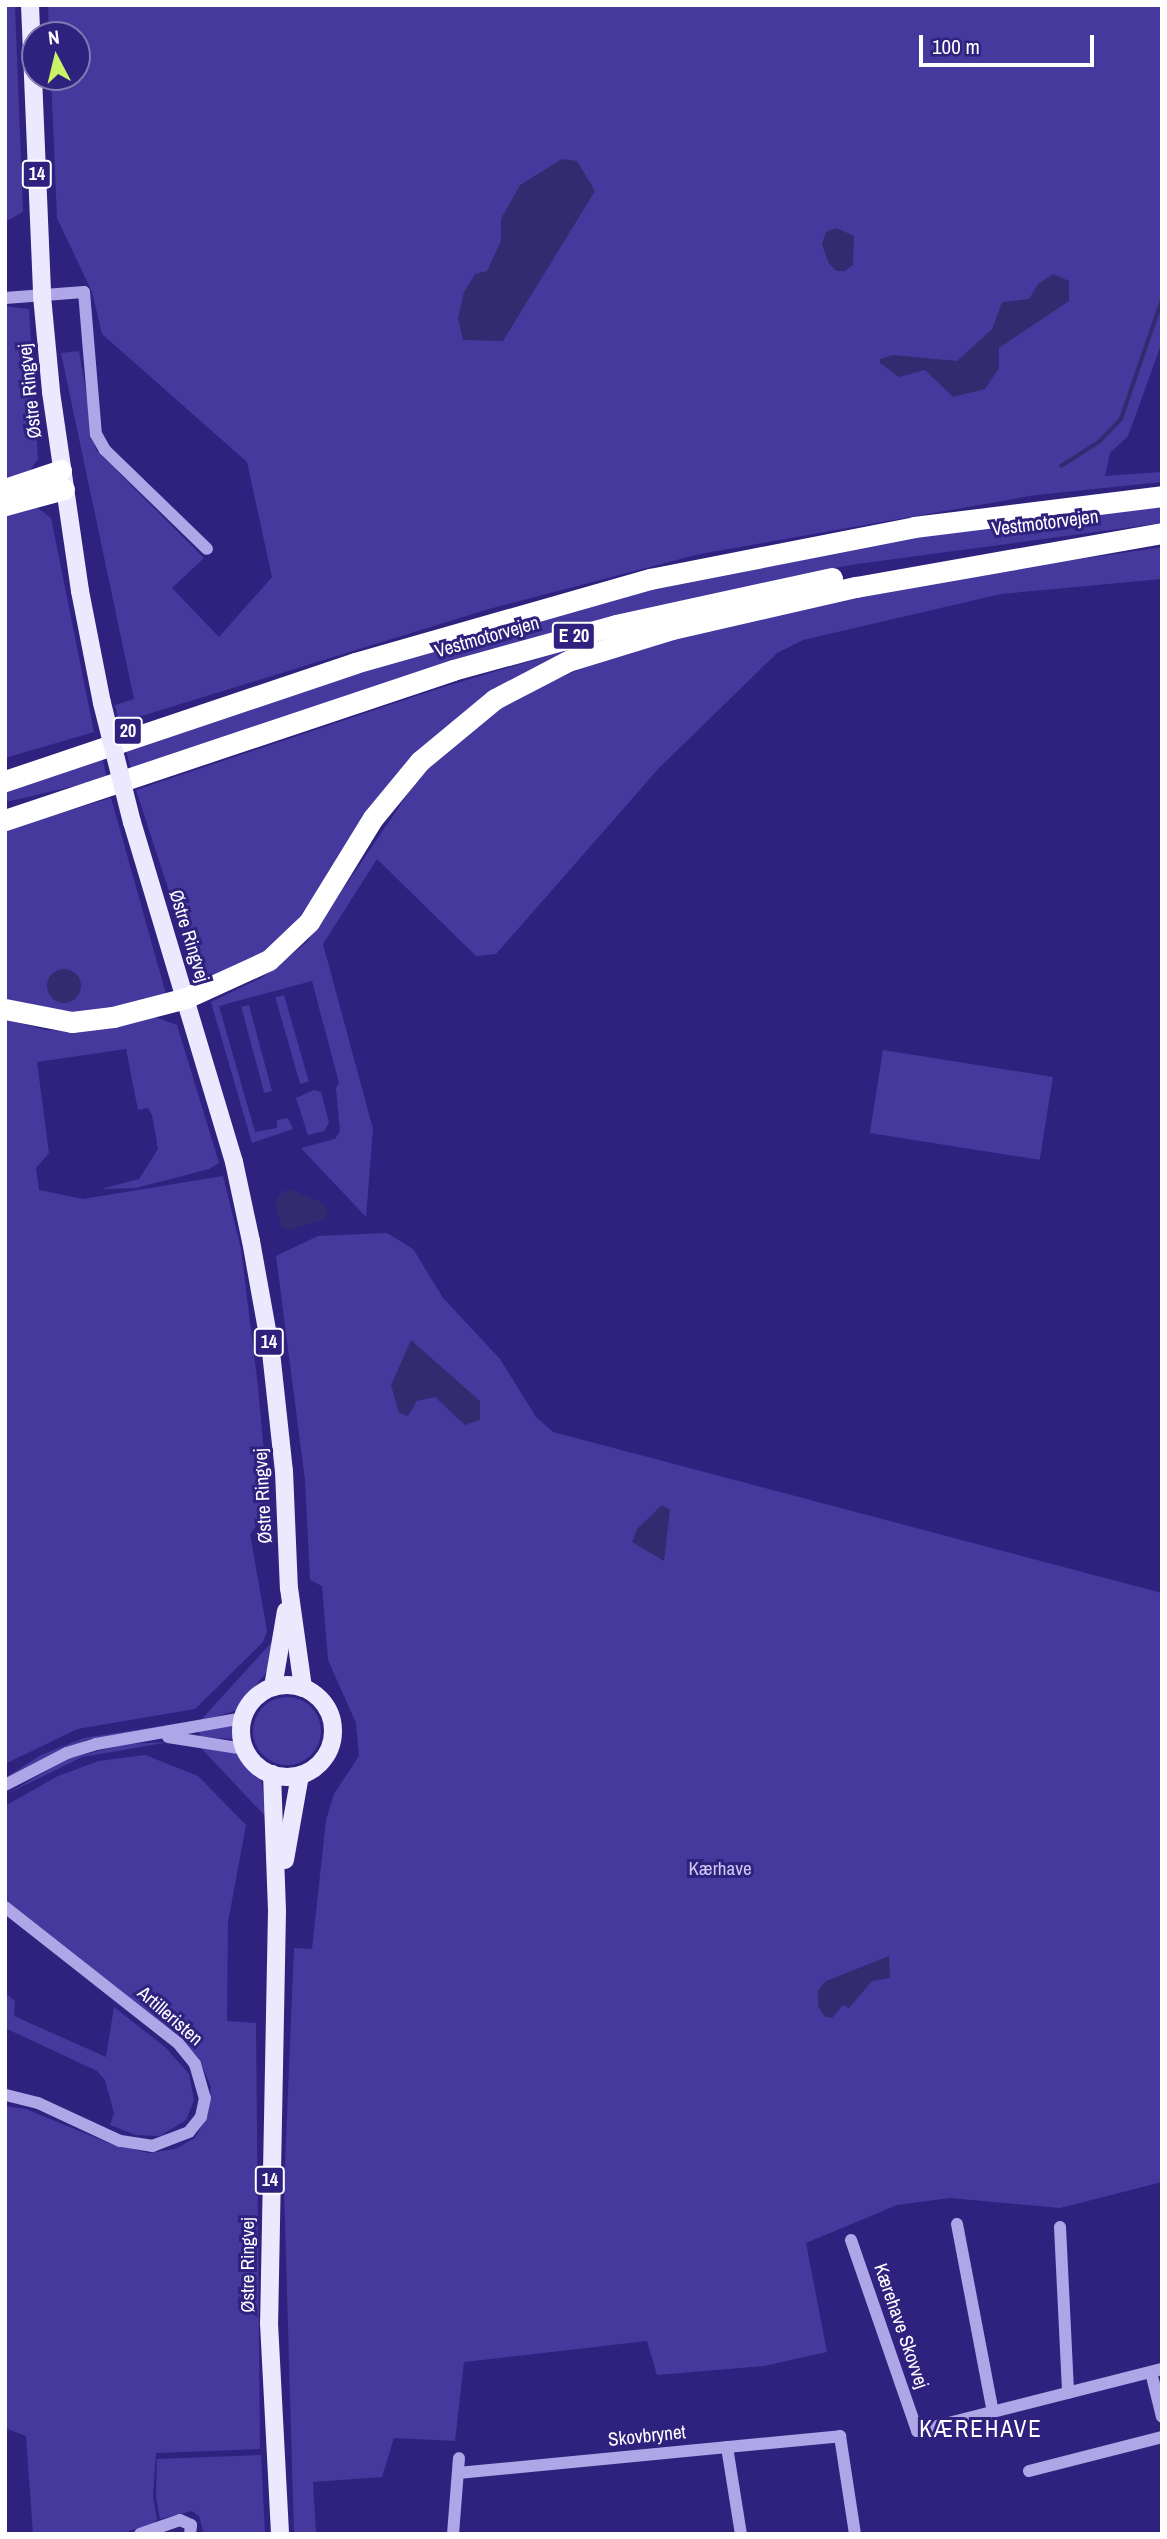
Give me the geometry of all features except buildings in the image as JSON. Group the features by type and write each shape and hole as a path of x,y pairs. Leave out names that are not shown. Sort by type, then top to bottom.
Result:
{"highway":[{"path":"5,488 62,479"},
{"path":"5,505 62,479"},
{"name":"Vestmotorvejen","path":"5,781 252,698 524,612 772,552 1047,507 1162,496"},
{"name":"Vestmotorvejen","path":"5,820 453,670 616,625 758,592 934,559 1162,532"},
{"name":"E 20","path":"186,999 246,974 290,942 317,911 389,796 420,761 479,710 547,670 618,644 791,601 1162,532"},
{"name":"20","path":"5,766 252,698"},
{"path":"5,1009 72,1022 186,999"}],"main road":[{"name":"Østre Ringvej","path":"30,5 42,296 62,479 102,703 132,822 239,1182 264,1315 284,1471 289,1588 303,1688"},
{"name":"Østre Ringvej","path":"274,1687 289,1588"},
{"path":"274,1687 303,1688 328,1710 333,1735 318,1764 300,1775 272,1774 259,1767 245,1749 243,1718 255,1698 274,1687"},
{"name":"Østre Ringvej","path":"272,1774 277,1911 269,2285 280,2534"},
{"name":"Østre Ringvej","path":"277,1911 300,1775"}],"street":[{"path":"5,298 84,292 96,434 105,450 207,549"},
{"path":"5,1785 67,1753 243,1718"},
{"path":"150,1735 233,1744 245,1749"},
{"name":"Artilleristen","path":"5,1907 178,2043 195,2064 205,2098 201,2117 189,2132 153,2146 120,2141 38,2104 5,2095"},
{"path":"957,2224 993,2412"},
{"path":"1060,2227 1068,2393"},
{"name":"Kærehave Skovvej","path":"851,2240 917,2431 1156,2371 1162,2417"},
{"name":"Skovbrynet","path":"458,2473 840,2436 855,2534"},
{"path":"1029,2471 1162,2437"},
{"path":"727,2447 741,2534"},
{"path":"453,2534 460,2458"},
{"path":"140,2534 165,2531 185,2520 192,2527 190,2534"}],"green space":[{"path":"5,5 15,5 23,212 5,222"},
{"path":"48,5 1162,5 1162,342 1128,436 1110,453 1105,476 1162,472 1162,482 1036,495 700,554 489,609 119,723 115,705 134,699 61,353 79,351 96,450 204,558 172,588 219,637 272,577 247,462 102,334 92,292 57,218 52,91 91,91 91,21 49,21"},
{"path":"5,306 29,309 38,459 29,472 5,480"},
{"path":"1162,503 1162,523 850,565 744,587 131,769 126,750 351,673 624,594 846,545"},
{"path":"35,506 51,518 94,732 5,758 5,513"},
{"path":"1162,547 1162,579 1001,594 803,640 777,653 659,768 496,954 476,956 377,859 323,944 373,1129 366,1217 301,1148 335,1139 340,1131 336,1088 339,1083 312,981 219,1006 255,1132 277,1128 277,1120 288,1118 293,1129 252,1143 211,1002 263,977 307,942 418,779 449,746 516,697 617,653 820,603 978,574"},
{"path":"597,641 477,704 267,956 202,983 197,977 136,790 440,688"},
{"path":"102,757 107,778 8,801 5,779"},
{"path":"111,798 166,994 107,1012 69,1015 5,1004 5,830"},
{"path":"284,995 309,1082 300,1084 275,997"},
{"path":"249,1005 272,1091 264,1093 241,1007"},
{"path":"152,1016 177,1025 219,1163 209,1169 136,1188 101,1189 139,1179 158,1149 152,1115 148,1108 138,1110 126,1049 37,1062 49,1153 36,1168 39,1190 83,1199 223,1176 241,1249 258,1386 269,1510 250,1534 267,1631 263,1642 195,1709 77,1729 5,1764 5,1019 45,1030 72,1031"},
{"path":"883,1050 1053,1077 1040,1160 870,1133"},
{"path":"314,1090 321,1092 329,1123 324,1131 308,1135 296,1098"},
{"name":"Kærhave","path":"387,1233 413,1249 443,1298 500,1359 536,1417 553,1432 1162,1593 1162,2182 1060,2208 950,2198 897,2205 806,2243 827,2352 764,2366 657,2375 647,2341 464,2362 455,2441 394,2438 382,2477 313,2482 316,2534 294,2534 284,2188 294,1948 312,1949 326,1820 334,1794 359,1756 356,1723 328,1660 322,1586 310,1580 305,1480 276,1256 318,1236"},
{"path":"272,1642 267,1671 237,1710 199,1722"},
{"path":"280,1697 294,1697 306,1702 316,1712 321,1731 316,1750 306,1760 294,1765 280,1765 268,1760 258,1750 253,1738 253,1724 258,1712 268,1702"},
{"path":"193,1721 86,1740 5,1778 41,1755 84,1738"},
{"path":"233,1726 234,1739 200,1737 199,1731"},
{"path":"169,1742 82,1757 5,1795 67,1759 126,1744"},
{"path":"200,1747 235,1752 261,1778 266,1817"},
{"path":"145,1755 198,1776 246,1825 228,1922 227,2021 256,2023 260,2449 156,2453 153,2496 157,2520 152,2524 119,2534 33,2534 26,2436 5,2428 5,2106 26,2109 111,2144 149,2153 175,2149 195,2138 208,2115 211,2087 199,2059 177,2035 5,1899 5,1806 58,1776 99,1761"},
{"path":"5,1993 15,2001 14,2016 106,2057 114,2007 165,2047 189,2074 194,2100 186,2120 160,2136 136,2135 110,2125 114,2113 105,2080 97,2071 5,2028"},
{"path":"261,2455 265,2534 204,2534 199,2516 192,2511 160,2519 156,2498 157,2459"}],"shaded area":[{"path":"562,159 577,161 595,191 503,341 463,340 458,318 464,292 475,274 487,271 501,241 501,219 520,185"},
{"path":"836,228 854,236 853,265 845,271 836,271 828,262 822,244 826,232"},
{"path":"1053,274 1069,281 1069,301 999,348 999,368 985,389 953,397 925,370 899,377 880,363 880,359 893,355 957,361 992,329 1002,302 1029,299 1038,284"},
{"path":"64,969 76,974 81,986 76,998 64,1003 52,998 47,986 52,974"},
{"path":"293,1190 323,1203 328,1213 325,1219 288,1230 281,1227 275,1202 282,1191"},
{"path":"411,1340 480,1401 480,1420 465,1425 435,1397 417,1401 408,1416 399,1413 391,1385"},
{"path":"662,1505 670,1510 664,1561 632,1542 637,1529"},
{"path":"889,1956 890,1978 872,1981 849,2008 843,2005 832,2018 825,2017 818,2006 818,1990 826,1981"}],"waterway":[{"path":"1061,466 1099,442 1121,419 1162,300"}],"district":[{"name":"KÆREHAVE","path":"981,2429"}]}
